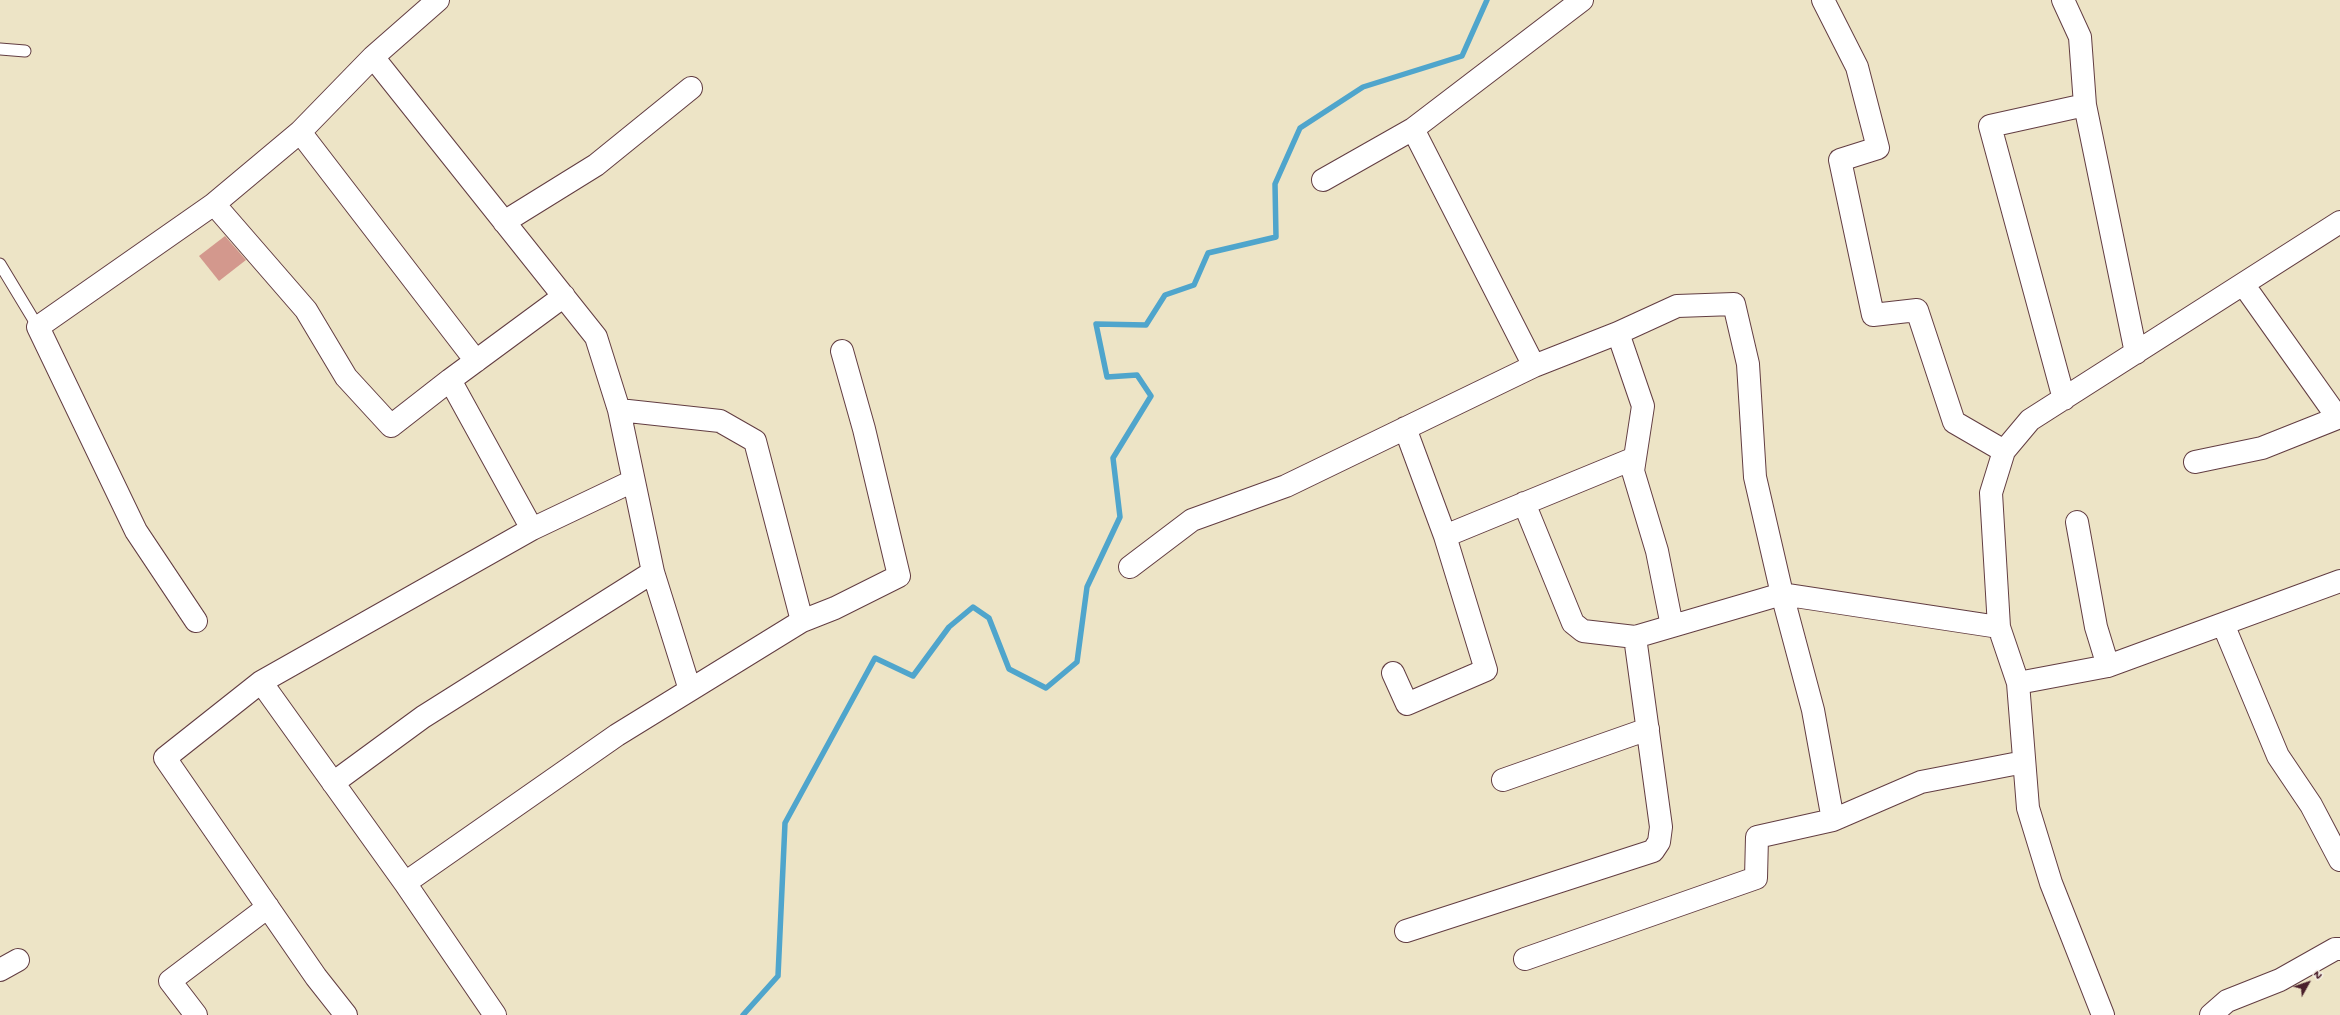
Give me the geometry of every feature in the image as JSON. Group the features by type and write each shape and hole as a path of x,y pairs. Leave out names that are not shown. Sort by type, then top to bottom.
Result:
{"street":[{"path":"196,621 136,531 38,327 214,204 300,132 373,56 438,0"},
{"path":"1322,180 1413,129 1582,0"},
{"path":"1823,0 1826,3 1857,67 1878,148 1840,160 1873,316 1917,310 1954,422 2004,452"},
{"path":"2063,0 2080,37 2085,105 2136,353"},
{"path":"373,56 596,337 619,410 653,572 690,690"},
{"path":"504,222 596,165 691,88"},
{"path":"2064,399 1990,126 2085,105"},
{"path":"1413,129 1534,366"},
{"path":"300,132 476,361"},
{"path":"214,204 306,310 346,377 391,426 450,380 564,296"},
{"path":"2102,1015 2049,875 2028,808 2018,683 1999,627 1991,492 2004,452 2030,420 2340,222"},
{"path":"2195,462 2262,448 2339,418 2243,284"},
{"path":"1130,568 1192,520 1286,486 1534,366 1618,333 1677,306 1734,304 1748,364 1755,477 1782,594 1813,710 1833,820"},
{"path":"1618,333 1643,406 1633,471 1657,551 1672,626"},
{"path":"405,883 617,735 802,621 835,608 899,576 864,429 842,351"},
{"path":"450,380 532,529"},
{"path":"619,410 720,421 755,441 802,621"},
{"path":"1393,673 1407,704 1486,670 1445,536 1405,428"},
{"path":"1445,536 1635,458"},
{"path":"346,1015 316,977 165,758 261,682 532,529 633,481"},
{"path":"1524,503 1573,623 1583,630 1635,637 1782,594 1999,627"},
{"path":"2077,522 2096,627 2108,666"},
{"path":"333,783 423,717 653,572"},
{"path":"2018,683 2108,666 2340,581"},
{"path":"2224,624 2278,756 2311,805 2340,860"},
{"path":"1406,931 1652,851 1659,842 1661,827 1635,637"},
{"path":"261,682 405,883 495,1015"},
{"path":"1503,780 1648,729"},
{"path":"1525,959 1756,878 1757,837 1833,820 1921,782 2024,762"},
{"path":"196,1015 170,981 268,907"},
{"path":"2211,1015 2227,1001 2280,980 2336,949 2340,949"}],"lane":[{"path":"0,48 25,51"},
{"path":"0,264 38,327"}],"building":[{"path":"225,236 246,260 219,281 199,256"}],"waterway":[{"path":"743,1015 778,976 785,823 875,658 913,676 949,627 973,607 989,618 1009,669 1046,688 1077,662 1087,587 1120,517 1113,458 1151,396 1137,375 1107,377 1096,324 1146,325 1165,295 1194,285 1208,253 1276,237 1275,184 1300,128 1363,87 1462,56 1487,0"}]}
